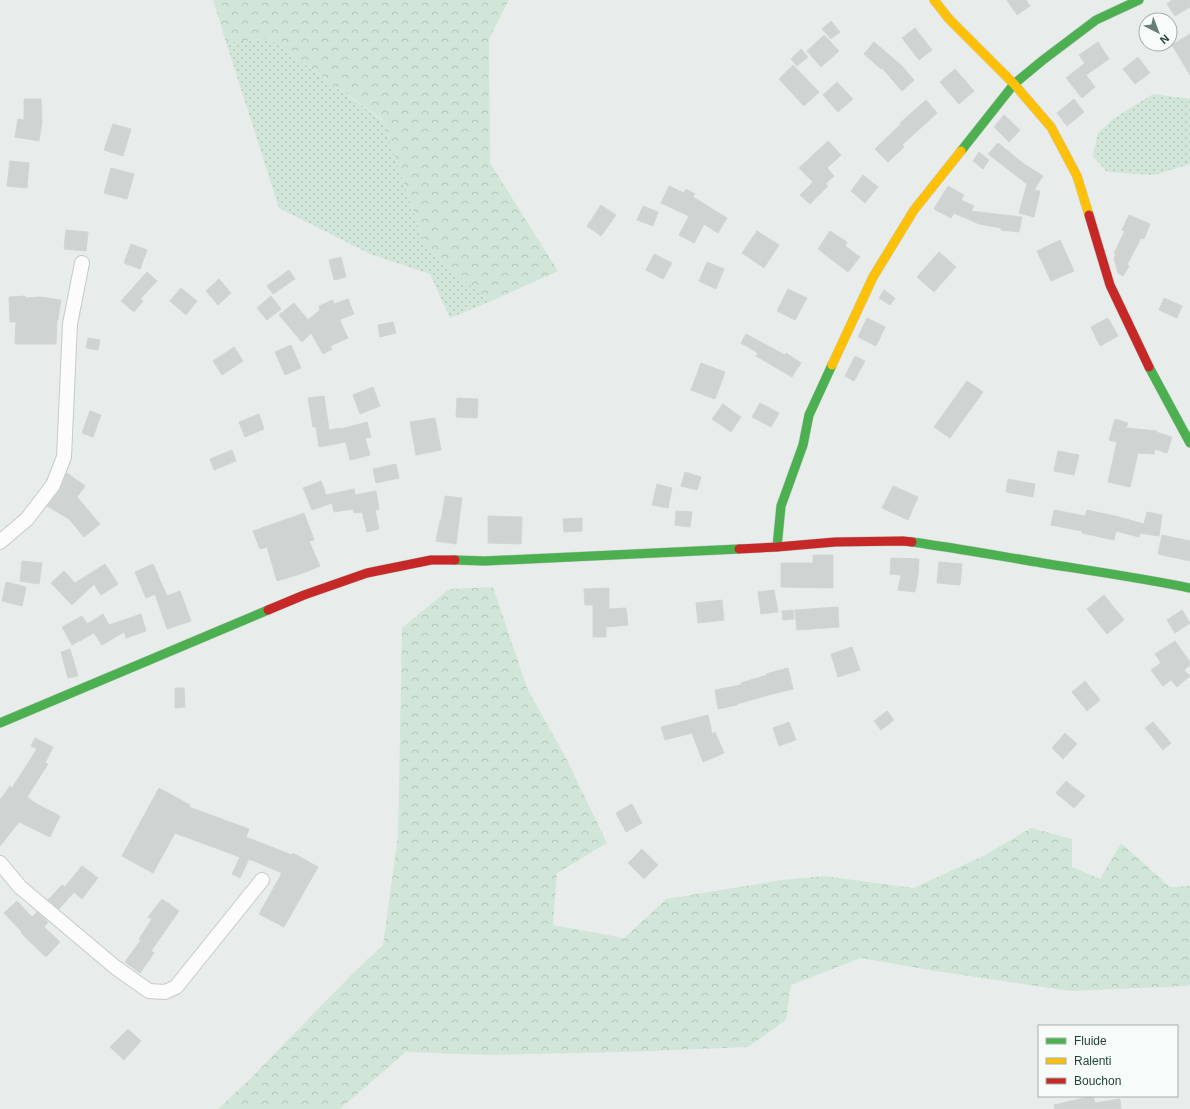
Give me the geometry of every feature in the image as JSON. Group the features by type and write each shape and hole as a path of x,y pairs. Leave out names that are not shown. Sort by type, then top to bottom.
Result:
{"street":[{"path":"934,0 949,19 1014,84 1051,127 1077,176 1110,285 1144,358 1190,443"},
{"path":"777,547 781,506 803,445 809,414 872,277 914,210 1014,84 1096,20 1139,0"},
{"path":"0,542 27,519 53,485 64,457 70,324 82,264"},
{"path":"0,723 304,595 367,573 431,560 485,561 777,547 835,542 903,541 963,549 1142,578 1190,588"},
{"path":"0,863 20,887 115,966 149,991 165,992 176,986 262,880"}],"green space":[{"path":"213,0 509,0 489,39 490,163 558,271 489,302 425,246 383,120 270,39 226,42"},
{"path":"270,39 383,121 425,246 489,302 450,318 430,274 370,254 279,208 226,42"},
{"path":"1153,94 1190,99 1190,164 1154,175 1107,172 1093,156 1098,133 1113,119"},
{"path":"493,587 527,688 567,760 607,843 557,873 553,925 624,938 666,899 782,880 824,876 914,888 985,855 1031,828 1072,839 1072,867 1100,879 1121,843 1170,887 1190,886 1190,984 1188,986 1070,991 929,970 861,958 791,985 786,1020 748,1047 625,1052 488,1055 406,1052 340,1109 218,1109 249,1080 352,974 383,945 398,836 402,628 449,589"}],"building":[{"path":"1007,0 1026,0 1030,6 1017,15"},
{"path":"1172,0 1190,0 1190,7 1178,14 1178,12 1172,12 1167,4"},
{"path":"831,21 840,32 831,39 822,29"},
{"path":"915,28 932,50 919,60 902,38"},
{"path":"1190,34 1190,75 1176,52 1178,52 1178,41"},
{"path":"824,35 839,51 821,67 807,51"},
{"path":"874,42 902,66 914,80 902,91 882,68 881,69 864,54"},
{"path":"1098,42 1109,59 1086,75 1095,87 1082,98 1066,78 1085,63 1079,55"},
{"path":"801,49 808,57 797,66 791,59"},
{"path":"1138,57 1150,73 1135,84 1123,69"},
{"path":"793,65 819,92 804,106 779,79"},
{"path":"955,69 974,91 959,104 940,82"},
{"path":"837,82 853,99 838,112 823,95"},
{"path":"24,99 41,99 42,122 39,141 15,137 18,119 24,120"},
{"path":"1074,99 1084,112 1067,126 1057,113"},
{"path":"926,100 937,113 902,145 904,147 888,162 875,149 901,124 900,123"},
{"path":"1004,115 1020,130 1009,142 994,127"},
{"path":"113,124 131,129 123,156 104,150"},
{"path":"828,141 841,155 827,168 834,176 825,184 828,186 810,204 800,195 813,182 799,168"},
{"path":"998,143 1024,164 1043,176 1034,190 1040,191 1034,217 1019,213 1027,184 988,154"},
{"path":"979,152 989,160 983,169 973,161"},
{"path":"10,161 29,163 27,188 7,186"},
{"path":"111,168 134,174 127,199 104,193"},
{"path":"863,175 878,187 865,203 851,191"},
{"path":"669,186 684,193 686,189 695,194 693,197 727,218 718,233 704,224 694,243 679,235 689,216 661,203"},
{"path":"948,186 964,195 961,200 974,206 971,211 1022,217 1019,232 1001,230 1001,228 979,224 954,213 951,218 934,209"},
{"path":"601,205 616,215 601,236 587,226"},
{"path":"643,206 658,212 653,226 637,220"},
{"path":"1129,215 1150,224 1144,239 1141,238 1123,276 1118,273 1114,258 1116,254 1114,253 1125,231 1122,230"},
{"path":"66,230 88,232 86,251 64,249"},
{"path":"757,231 779,245 764,268 742,253"},
{"path":"830,231 847,242 845,246 860,257 848,272 818,249"},
{"path":"1060,240 1074,271 1051,281 1037,251"},
{"path":"131,244 147,250 140,269 124,263"},
{"path":"939,252 956,267 934,292 917,277"},
{"path":"654,254 672,263 663,279 646,270"},
{"path":"341,257 346,277 334,280 329,260"},
{"path":"707,262 724,269 716,289 699,281"},
{"path":"289,270 295,279 273,294 267,286"},
{"path":"147,272 157,281 140,299 143,301 134,312 121,301"},
{"path":"219,279 231,293 218,305 206,291"},
{"path":"181,288 197,301 186,315 170,301"},
{"path":"788,289 807,298 795,320 777,311"},
{"path":"884,290 895,298 890,305 879,298"},
{"path":"25,296 25,298 40,297 61,300 57,320 56,344 15,344 16,322 10,322 9,297"},
{"path":"271,296 281,309 267,320 257,308"},
{"path":"1164,298 1182,306 1177,318 1159,310"},
{"path":"348,299 354,314 341,319 340,321 348,338 330,346 332,349 323,354 311,333 302,342 279,315 294,303 308,320 320,310 319,306 333,300 334,304"},
{"path":"867,318 885,327 876,346 858,337"},
{"path":"1108,318 1118,336 1100,346 1091,327"},
{"path":"393,322 396,333 380,337 378,325"},
{"path":"746,334 785,355 786,353 801,363 792,377 756,356 758,353 741,343"},
{"path":"88,338 100,340 98,350 86,348"},
{"path":"291,345 301,368 285,375 275,352"},
{"path":"234,347 243,361 222,375 213,361"},
{"path":"855,356 865,361 854,381 845,376"},
{"path":"701,363 725,372 715,399 691,390"},
{"path":"967,381 983,392 950,438 934,427"},
{"path":"373,387 380,406 360,414 353,395"},
{"path":"324,396 329,430 341,429 367,422 371,437 365,438 370,455 350,460 346,442 319,447 316,427 313,427 308,398"},
{"path":"457,398 478,399 477,418 456,417"},
{"path":"760,403 779,413 771,427 752,417"},
{"path":"723,404 741,417 731,432 712,419"},
{"path":"90,411 101,415 93,437 82,433"},
{"path":"259,414 264,429 245,437 239,422"},
{"path":"435,418 441,450 416,455 410,422"},
{"path":"1115,419 1128,423 1126,428 1157,431 1156,432 1172,437 1167,453 1155,449 1154,454 1138,453 1130,487 1108,482 1117,442 1109,440"},
{"path":"232,450 236,461 214,470 210,459"},
{"path":"1058,451 1079,455 1074,475 1054,471"},
{"path":"396,464 399,478 376,483 373,469"},
{"path":"685,472 701,477 697,490 681,486"},
{"path":"67,473 85,486 77,497 100,524 84,537 69,519 47,506 60,490"},
{"path":"1008,479 1035,484 1033,497 1006,492"},
{"path":"321,481 326,495 354,489 355,495 376,491 379,509 375,510 379,529 367,532 362,512 354,513 353,509 334,512 332,503 312,510 303,488"},
{"path":"657,484 672,488 668,508 652,505"},
{"path":"893,486 918,497 908,520 882,508"},
{"path":"445,496 462,498 456,544 436,541"},
{"path":"1054,510 1085,516 1087,510 1144,524 1147,512 1162,515 1159,536 1140,533 1139,537 1116,531 1114,540 1082,533 1082,531 1051,525"},
{"path":"676,511 692,512 690,527 675,525"},
{"path":"304,513 314,540 309,541 320,566 277,581 267,547 260,549 253,531"},
{"path":"488,516 522,517 521,544 488,543"},
{"path":"582,518 582,531 564,532 563,519"},
{"path":"1162,535 1190,541 1190,561 1158,554"},
{"path":"813,555 833,555 833,588 781,587 781,563 813,563"},
{"path":"891,558 919,559 915,592 898,590 901,575 890,574"},
{"path":"22,561 42,563 39,584 20,581"},
{"path":"939,562 962,564 960,585 937,583"},
{"path":"105,564 118,584 101,595 94,584 72,605 51,583 64,571 75,583"},
{"path":"153,564 167,596 180,591 191,621 167,629 155,594 146,598 135,572"},
{"path":"6,582 26,587 22,606 2,601"},
{"path":"609,588 609,609 626,608 628,625 606,627 606,637 593,637 593,605 585,605 584,589"},
{"path":"774,590 778,612 761,614 758,592"},
{"path":"1104,595 1124,620 1107,634 1087,609"},
{"path":"722,600 724,620 698,623 696,603"},
{"path":"838,607 839,627 797,630 795,610"},
{"path":"793,610 794,619 783,620 782,611"},
{"path":"1182,610 1190,623 1175,633 1167,620"},
{"path":"103,614 109,625 141,614 146,631 126,638 124,632 102,645 94,633 72,645 62,627 82,616 87,624"},
{"path":"1175,641 1190,662 1190,665 1184,670 1190,676 1177,687 1171,680 1163,686 1151,670 1161,663 1155,654"},
{"path":"852,647 860,670 838,677 831,654"},
{"path":"70,649 78,676 68,678 61,652"},
{"path":"788,668 793,689 718,709 715,690 741,685 741,683"},
{"path":"1085,681 1100,700 1087,711 1072,692"},
{"path":"175,688 184,688 185,707 175,708"},
{"path":"887,711 894,720 881,730 874,721"},
{"path":"708,715 712,734 715,732 724,753 703,762 692,733 665,740 661,727"},
{"path":"789,722 796,740 779,746 773,728"},
{"path":"1153,722 1171,743 1163,750 1145,728"},
{"path":"1065,733 1077,744 1063,759 1052,748"},
{"path":"35,738 53,747 45,763 48,764 27,797 35,803 60,816 50,837 19,822 0,846 0,800 10,786 12,788 37,749 31,746"},
{"path":"1066,781 1085,796 1074,808 1056,793"},
{"path":"159,788 190,805 189,807 249,829 246,837 292,855 293,853 318,867 284,927 259,914 282,873 249,859 240,878 232,874 240,857 175,833 153,873 122,856"},
{"path":"632,804 642,823 626,832 616,813"},
{"path":"642,849 658,865 644,879 628,863"},
{"path":"82,866 98,878 82,899 74,892 59,909 48,900 62,885 65,887"},
{"path":"162,899 179,911 151,951 154,953 140,973 125,962 141,940 139,939 152,919 148,917"},
{"path":"17,901 32,917 37,912 48,922 44,927 60,942 46,957 21,933 22,932 4,913"},
{"path":"128,1029 141,1041 124,1060 110,1047"},
{"path":"1093,1097 1095,1103 1120,1099 1121,1109 1055,1109 1054,1105"}],"traffic: fast":[{"path":"961,151 1014,84 1096,20 1139,0"},
{"path":"777,547 781,506 803,445 809,415 832,365"},
{"path":"1149,367 1190,443"},
{"path":"912,542 1190,588"},
{"path":"455,560 485,561 739,549"},
{"path":"0,723 268,610"}],"traffic: slow":[{"path":"934,0 949,19 1014,84 1051,127 1077,176 1089,215"},
{"path":"832,365 873,277 914,210 961,151"}],"traffic: jam":[{"path":"1089,215 1110,285 1149,367"},
{"path":"739,549 835,542 912,542"},
{"path":"268,610 304,595 367,573 431,560 455,560"}]}
